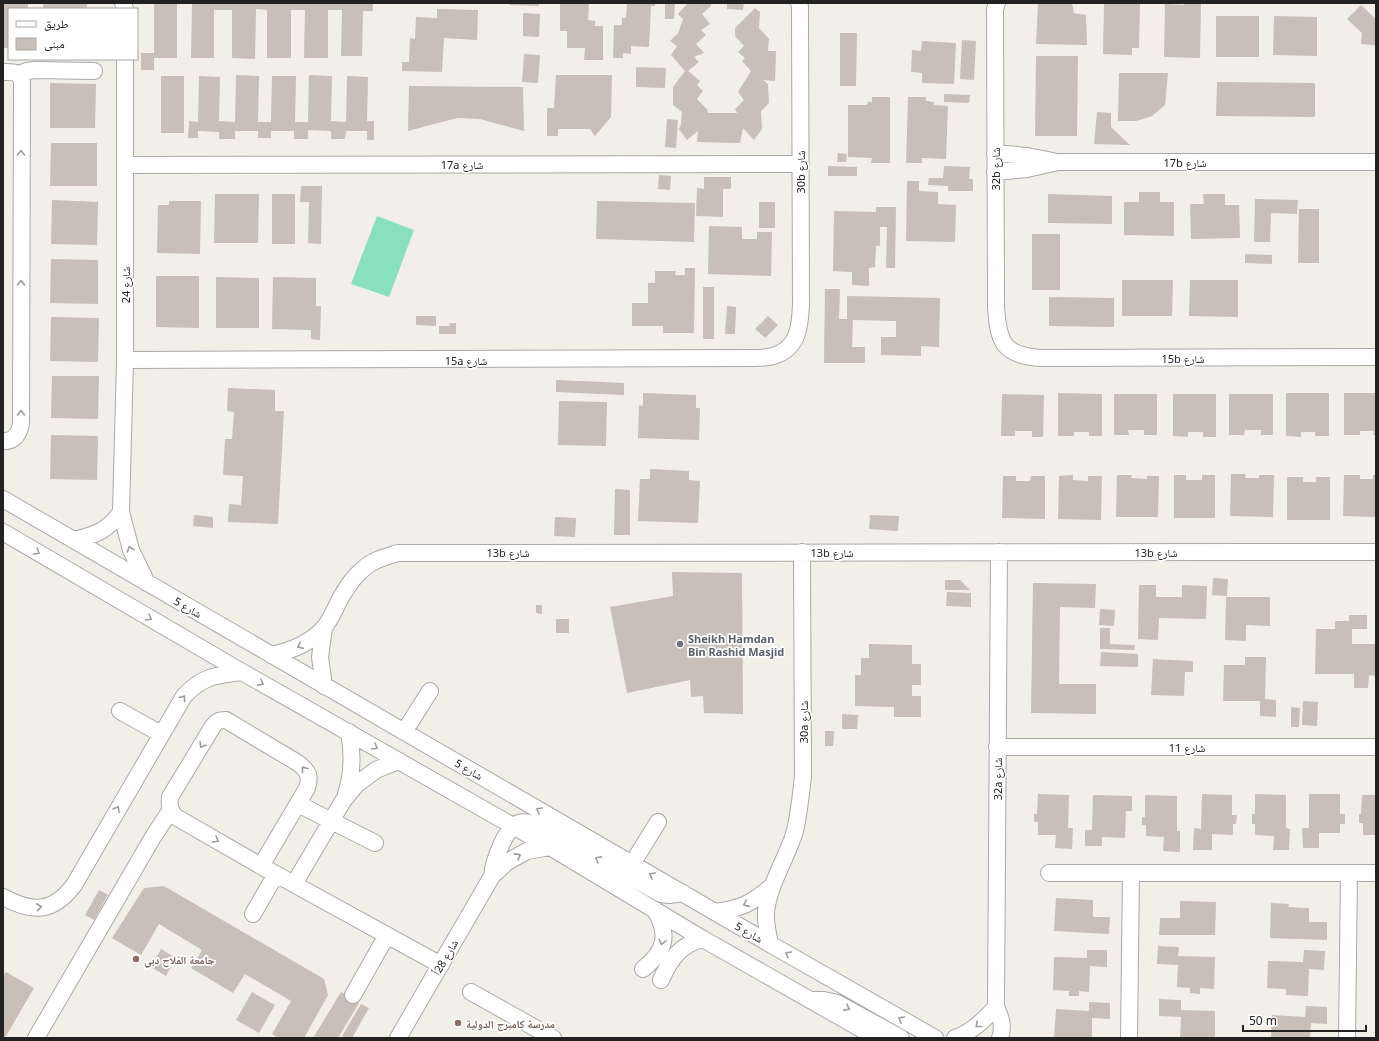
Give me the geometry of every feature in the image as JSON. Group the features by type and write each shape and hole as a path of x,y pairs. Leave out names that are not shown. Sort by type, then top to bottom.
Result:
{"street":[{"name":"30b شارع","path":"798,335 801,305 800,4"},
{"name":"32b شارع","path":"995,5 996,306 999,336"},
{"name":"شارع 24","path":"125,60 125,360 121,512 131,550 147,583"},
{"path":"3,72 15,72 19,74 36,70 94,71"},
{"path":"3,441 8,441 15,438 19,432 21,424 22,82 19,74"},
{"path":"995,153 1027,156 1058,162"},
{"name":"17b شارع","path":"996,172 1027,169 1058,162 1376,162"},
{"name":"17a شارع","path":"125,165 800,164"},
{"name":"15a شارع","path":"125,360 751,358 773,356 787,349 798,335"},
{"name":"15b شارع","path":"999,336 1006,346 1016,354 1035,358 1376,357"},
{"name":"شارع 5","path":"3,499 770,944 935,1038"},
{"path":"73,540 90,537 104,531 115,521 121,512"},
{"path":"3,532 242,672 513,826 809,1000 877,1038"},
{"name":"30a شارع","path":"770,944 766,928 766,912 772,886 786,857 794,831 800,804 803,776 802,552"},
{"name":"32a شارع","path":"999,552 996,1007 1002,1024 1000,1038"},
{"name":"13b شارع","path":"271,655 286,652 313,638 324,628 349,584 362,569 379,558 398,553 1376,552"},
{"name":"13b شارع","path":"324,628 320,657 324,686"},
{"path":"3,897 25,907 39,908 53,904 65,897 74,885 184,696 193,686 216,675 242,672"},
{"path":"404,732 430,691"},
{"path":"120,711 161,734"},
{"path":"261,866 307,788 309,780 308,772 298,762 226,720 220,720 213,726 170,797 170,811 176,817 261,866 441,964"},
{"path":"343,802 350,781 352,768 353,756 349,732"},
{"name":"شارع 11","path":"998,747 1376,747"},
{"path":"294,884 343,802 357,784 366,776 399,761"},
{"path":"298,804 375,843"},
{"path":"36,1038 153,837 170,811"},
{"path":"632,864 658,822"},
{"path":"513,826 519,823 533,824 654,891 669,895 684,893"},
{"name":"شارع 28أ","path":"492,876 492,866 497,852 513,826"},
{"name":"شارع 28أ","path":"398,1038 492,876 507,862 528,851 550,848"},
{"path":"1049,873 1376,873"},
{"path":"1130,1038 1131,873"},
{"path":"1347,1038 1348,873"},
{"path":"253,914 276,874"},
{"name":"30a شارع","path":"715,912 732,910 748,904 772,886"},
{"path":"643,969 654,960 661,948 664,935 662,922 656,910"},
{"path":"353,995 387,935"},
{"path":"661,980 673,957 682,948 692,941 703,938"},
{"path":"471,992 553,1038"},
{"path":"809,1000 824,1000 837,1003 901,1038"},
{"path":"955,1038 972,1030 996,1007"}],"green space":[{"path":"377,216 414,230 389,297 351,284"}],"building":[{"path":"3,3 28,3 28,8 8,8 8,48 3,48"},
{"path":"43,3 87,3 87,8 43,8"},
{"path":"192,3 373,3 373,11 363,11 362,56 341,56 342,10 328,10 328,58 304,58 305,10 291,10 291,58 267,58 267,10 256,9 255,59 232,58 232,10 214,10 214,58 191,58"},
{"path":"510,3 539,3 539,6 510,5"},
{"path":"560,3 589,4 588,20 595,21 595,26 603,26 603,60 584,60 585,48 567,48 567,31 560,31"},
{"path":"627,3 655,3 655,6 651,6 649,47 631,46 631,54 623,53 623,58 613,58 614,25 622,25 622,18 626,18"},
{"path":"665,3 675,3 674,19 665,19"},
{"path":"688,3 711,3 711,6 702,14 710,24 701,30 706,35 696,44 704,53 694,57 699,62 688,71 700,81 697,85 703,91 697,99 707,109 708,113 737,113 735,109 744,100 738,92 751,71 742,61 745,58 738,52 744,46 735,36 735,28 755,8 760,12 759,28 769,39 768,51 776,51 775,81 763,80 768,84 769,103 761,111 762,129 754,140 743,128 740,143 697,142 698,131 687,140 679,129 682,112 673,105 673,87 685,71 671,55 677,46 670,41 678,33 683,19 678,14"},
{"path":"727,3 744,3 743,10 727,9"},
{"path":"1038,3 1072,3 1074,13 1086,15 1087,45 1036,44"},
{"path":"1104,3 1140,4 1139,48 1132,48 1132,55 1103,54"},
{"path":"1184,3 1201,3 1200,58 1164,57 1165,4 1184,5"},
{"path":"154,4 177,4 177,58 154,58 154,70 141,70 141,53 154,53"},
{"path":"1361,5 1376,19 1376,47 1374,45 1361,44 1362,33 1347,19"},
{"path":"437,9 478,10 477,40 444,38 442,72 402,71 402,62 409,62 410,38 415,39 416,17 437,18"},
{"path":"523,13 540,14 539,37 523,36"},
{"path":"1216,16 1259,16 1259,57 1216,57"},
{"path":"1274,16 1317,17 1317,56 1273,55"},
{"path":"840,33 857,33 856,86 840,86"},
{"path":"962,40 976,41 974,80 960,79"},
{"path":"922,41 956,43 954,84 922,83 922,73 911,72 912,50 921,51"},
{"path":"524,54 540,55 538,83 522,82"},
{"path":"1036,56 1078,56 1077,136 1035,136"},
{"path":"636,67 666,68 665,88 636,87"},
{"path":"1119,73 1168,73 1165,105 1152,116 1136,121 1118,121"},
{"path":"236,75 259,76 258,122 271,122 272,76 296,76 295,122 308,122 309,75 332,76 331,121 346,122 347,76 368,77 367,121 374,121 374,140 367,140 367,131 346,131 345,139 331,139 331,131 308,130 308,139 294,139 294,131 271,131 271,138 258,138 258,131 235,131 235,139 219,139 219,132 198,131 198,138 188,138 189,121 198,122 199,76 220,77 219,121 235,122"},
{"path":"556,75 612,75 611,117 595,136 590,129 558,129 558,136 547,136 547,108 554,108"},
{"path":"161,76 184,76 184,133 161,133"},
{"path":"1217,82 1315,83 1315,117 1216,116"},
{"path":"50,83 96,84 95,128 50,128"},
{"path":"409,86 523,87 524,131 480,119 457,118 408,131"},
{"path":"944,94 970,95 969,103 944,102"},
{"path":"872,97 890,97 890,163 871,163 872,158 848,157 848,105 867,105 868,102 872,102"},
{"path":"908,97 926,97 926,101 934,102 934,105 948,106 946,159 922,158 922,163 906,163"},
{"path":"1097,112 1111,113 1111,127 1130,145 1094,144"},
{"path":"667,119 678,120 676,148 665,147"},
{"path":"51,143 97,143 97,186 50,186"},
{"path":"838,153 847,154 846,162 837,162"},
{"path":"828,166 857,167 857,176 828,176"},
{"path":"944,166 970,167 969,179 973,179 973,191 948,191 948,186 928,185 929,178 943,178"},
{"path":"659,175 671,176 670,190 658,189"},
{"path":"704,177 731,177 731,189 723,189 723,217 696,216 697,188 704,189"},
{"path":"907,181 919,181 919,191 938,192 938,204 956,205 955,242 906,241"},
{"path":"301,186 322,186 321,244 308,243 309,202 300,202"},
{"path":"1139,192 1160,192 1160,202 1174,202 1174,236 1124,235 1124,202 1139,202"},
{"path":"215,194 259,194 258,243 214,243"},
{"path":"272,194 295,194 295,244 272,244"},
{"path":"1048,194 1112,196 1112,224 1048,223"},
{"path":"1203,194 1225,194 1225,205 1239,205 1240,238 1191,239 1190,204 1204,204"},
{"path":"1255,199 1298,200 1297,214 1271,213 1270,242 1254,242"},
{"path":"52,200 98,202 97,245 51,244"},
{"path":"169,201 201,201 200,254 157,253 158,205 169,205"},
{"path":"597,201 695,203 694,242 596,239"},
{"path":"759,202 775,202 775,228 759,228"},
{"path":"876,207 896,207 895,268 886,268 887,227 880,227 880,246 876,246 875,267 869,268 869,286 852,285 852,272 833,271 834,211 876,212"},
{"path":"1299,209 1319,209 1319,263 1298,263"},
{"path":"709,226 742,227 742,239 757,239 757,232 772,232 771,276 708,274"},
{"path":"1032,234 1060,234 1060,290 1032,290"},
{"path":"1245,254 1272,255 1272,264 1245,263"},
{"path":"51,259 98,260 98,304 50,303"},
{"path":"685,268 695,268 694,333 663,333 663,326 632,326 632,303 648,303 648,283 655,283 655,271 676,271 675,275 685,275"},
{"path":"156,276 199,276 199,328 156,327"},
{"path":"216,277 259,278 259,328 216,328"},
{"path":"273,277 316,278 316,306 321,306 320,340 311,339 311,330 272,329"},
{"path":"1122,280 1173,280 1172,316 1122,316"},
{"path":"1190,280 1238,280 1238,317 1189,316"},
{"path":"703,287 714,287 714,339 703,339"},
{"path":"825,289 840,289 839,319 847,319 847,296 940,298 939,347 921,346 921,356 881,355 881,337 896,337 896,321 853,320 852,347 865,347 865,363 824,363"},
{"path":"1049,297 1114,298 1114,327 1049,326"},
{"path":"727,306 736,307 735,334 725,334"},
{"path":"416,316 436,316 436,326 416,325"},
{"path":"768,316 778,325 765,338 755,329"},
{"path":"51,317 99,318 98,362 50,361"},
{"path":"450,323 456,323 456,334 439,334 439,326 449,326"},
{"path":"52,376 99,376 98,419 51,418"},
{"path":"556,380 624,383 624,395 556,392"},
{"path":"228,388 275,390 275,411 284,411 278,524 228,522 229,504 241,505 243,476 223,475 225,439 232,439 234,412 227,411"},
{"path":"643,393 696,395 696,408 700,408 699,440 638,438 639,405 643,406"},
{"path":"1058,393 1102,394 1102,436 1089,436 1089,432 1074,432 1074,436 1058,436"},
{"path":"1286,393 1329,393 1329,436 1315,436 1315,432 1301,432 1301,437 1286,436"},
{"path":"1344,393 1376,393 1376,435 1373,435 1374,431 1360,431 1360,435 1344,435"},
{"path":"1002,394 1044,395 1043,437 1032,437 1032,431 1015,431 1015,436 1001,436"},
{"path":"1114,394 1157,394 1157,435 1144,435 1144,430 1128,430 1129,435 1114,435"},
{"path":"1173,394 1216,394 1216,437 1203,437 1203,432 1188,432 1188,437 1173,436"},
{"path":"1229,394 1273,394 1273,435 1261,435 1261,430 1245,430 1244,435 1229,435"},
{"path":"559,401 607,402 606,446 558,445"},
{"path":"51,435 98,436 97,480 50,479"},
{"path":"650,469 689,471 689,480 700,481 698,523 638,521 640,479 650,479"},
{"path":"1231,474 1246,474 1245,478 1259,478 1259,475 1274,475 1273,517 1230,516"},
{"path":"1073,475 1073,480 1088,481 1088,476 1102,476 1101,520 1058,519 1059,476"},
{"path":"1117,475 1132,475 1131,478 1147,479 1147,476 1159,476 1158,517 1116,517"},
{"path":"1174,475 1186,475 1186,480 1202,480 1202,475 1215,475 1215,518 1174,518"},
{"path":"1344,475 1360,475 1360,479 1373,479 1373,475 1376,475 1376,517 1343,516"},
{"path":"1003,476 1016,476 1016,481 1030,481 1031,476 1045,476 1045,519 1002,518"},
{"path":"1287,477 1303,477 1303,482 1316,482 1316,477 1330,477 1330,520 1287,520"},
{"path":"615,489 630,490 630,535 614,535"},
{"path":"194,515 213,517 213,528 193,526"},
{"path":"870,515 899,516 898,531 869,529"},
{"path":"555,517 576,518 575,537 554,536"},
{"name":"Sheikh Hamdan Bin Rashid Masjid","path":"672,572 742,573 743,714 704,713 703,696 691,697 690,680 627,693 610,607 673,596"},
{"path":"1213,578 1228,579 1227,596 1212,595"},
{"path":"945,580 960,580 970,590 945,590"},
{"path":"1033,583 1096,584 1095,608 1060,607 1059,684 1096,684 1096,714 1031,713"},
{"path":"1139,585 1156,585 1156,597 1182,597 1182,585 1207,586 1206,619 1159,618 1158,640 1138,639"},
{"path":"947,592 971,593 971,607 946,606"},
{"path":"1226,597 1270,597 1270,626 1246,625 1246,641 1225,640"},
{"path":"536,605 542,605 542,614 536,613"},
{"path":"1100,609 1115,610 1114,626 1099,625"},
{"path":"1349,615 1367,615 1367,629 1352,629 1352,644 1376,644 1376,676 1369,675 1368,688 1354,688 1354,674 1315,674 1316,629 1335,629 1335,621 1349,621"},
{"path":"556,619 569,619 569,633 556,633"},
{"path":"1100,628 1110,628 1110,644 1135,645 1134,650 1100,649"},
{"path":"869,644 912,645 912,664 921,664 921,685 912,685 912,696 921,696 921,717 894,717 894,707 855,706 855,675 861,675 861,658 869,658"},
{"path":"1101,652 1138,654 1138,667 1100,666"},
{"path":"1245,657 1266,657 1265,699 1276,700 1276,717 1260,716 1260,701 1223,701 1224,665 1245,665"},
{"path":"1153,659 1193,661 1193,672 1185,672 1184,696 1151,695"},
{"path":"1303,701 1318,702 1317,726 1302,725"},
{"path":"1291,707 1300,708 1299,727 1291,727"},
{"path":"842,714 858,715 857,729 842,729"},
{"path":"825,731 834,731 833,746 825,746"},
{"path":"1038,794 1069,795 1068,828 1073,828 1072,849 1055,848 1056,835 1038,835 1038,822 1034,822 1034,814 1037,814"},
{"path":"1202,794 1232,795 1232,815 1237,815 1236,824 1233,824 1233,835 1212,834 1212,850 1193,850 1194,828 1201,829"},
{"path":"1255,794 1286,795 1286,828 1290,829 1289,850 1273,850 1274,836 1255,835 1255,824 1252,824 1252,814 1255,814"},
{"path":"1309,794 1340,794 1340,814 1345,814 1345,824 1340,824 1340,833 1319,833 1319,848 1303,848 1302,828 1309,828"},
{"path":"1093,795 1132,796 1132,811 1126,811 1125,838 1102,837 1102,846 1085,846 1085,830 1092,830"},
{"path":"1145,795 1177,796 1177,831 1180,831 1180,852 1163,851 1164,837 1146,836 1146,825 1142,825 1142,817 1145,817"},
{"path":"1362,795 1376,795 1376,835 1363,835 1363,823 1359,823"},
{"path":"164,886 324,979 328,995 304,1038 278,1038 272,1034 291,1001 245,974 233,993 191,968 202,950 159,924 141,955 112,938 144,888"},
{"path":"99,890 108,895 94,920 85,915"},
{"path":"1056,898 1093,900 1093,917 1110,917 1109,934 1054,931"},
{"path":"1180,901 1216,902 1215,935 1159,935 1160,918 1180,918"},
{"path":"1271,903 1289,904 1288,907 1309,908 1309,922 1327,922 1327,940 1270,938"},
{"path":"1158,946 1179,947 1178,956 1215,957 1214,989 1200,988 1200,994 1190,993 1190,988 1177,987 1178,965 1157,964"},
{"path":"161,949 176,958 166,976 151,967"},
{"path":"1087,950 1107,950 1107,967 1090,966 1089,992 1079,991 1079,996 1069,996 1069,991 1053,990 1054,957 1087,958"},
{"path":"1304,950 1325,951 1324,970 1309,969 1308,996 1286,995 1286,989 1267,988 1268,961 1303,962"},
{"path":"6,972 34,988 5,1038 3,1038 3,976"},
{"path":"252,992 275,1005 259,1033 236,1020"},
{"path":"341,992 359,1003 338,1038 313,1038"},
{"path":"1159,999 1181,1000 1181,1010 1215,1011 1215,1038 1180,1038 1181,1017 1159,1016"},
{"path":"1089,1002 1110,1003 1110,1019 1092,1018 1092,1038 1054,1038 1056,1009 1089,1011"},
{"path":"361,1004 369,1008 352,1038 342,1036"},
{"path":"1306,1006 1327,1007 1327,1024 1311,1023 1310,1038 1271,1038 1272,1015 1305,1017"}],"place":[{"name":"Sheikh Hamdan Bin Rashid Masjid","path":"680,644"},
{"name":"جامعة الفلاح دبي","path":"136,959"},
{"name":"مدرسة كامبرج الدولية","path":"458,1023"}]}
